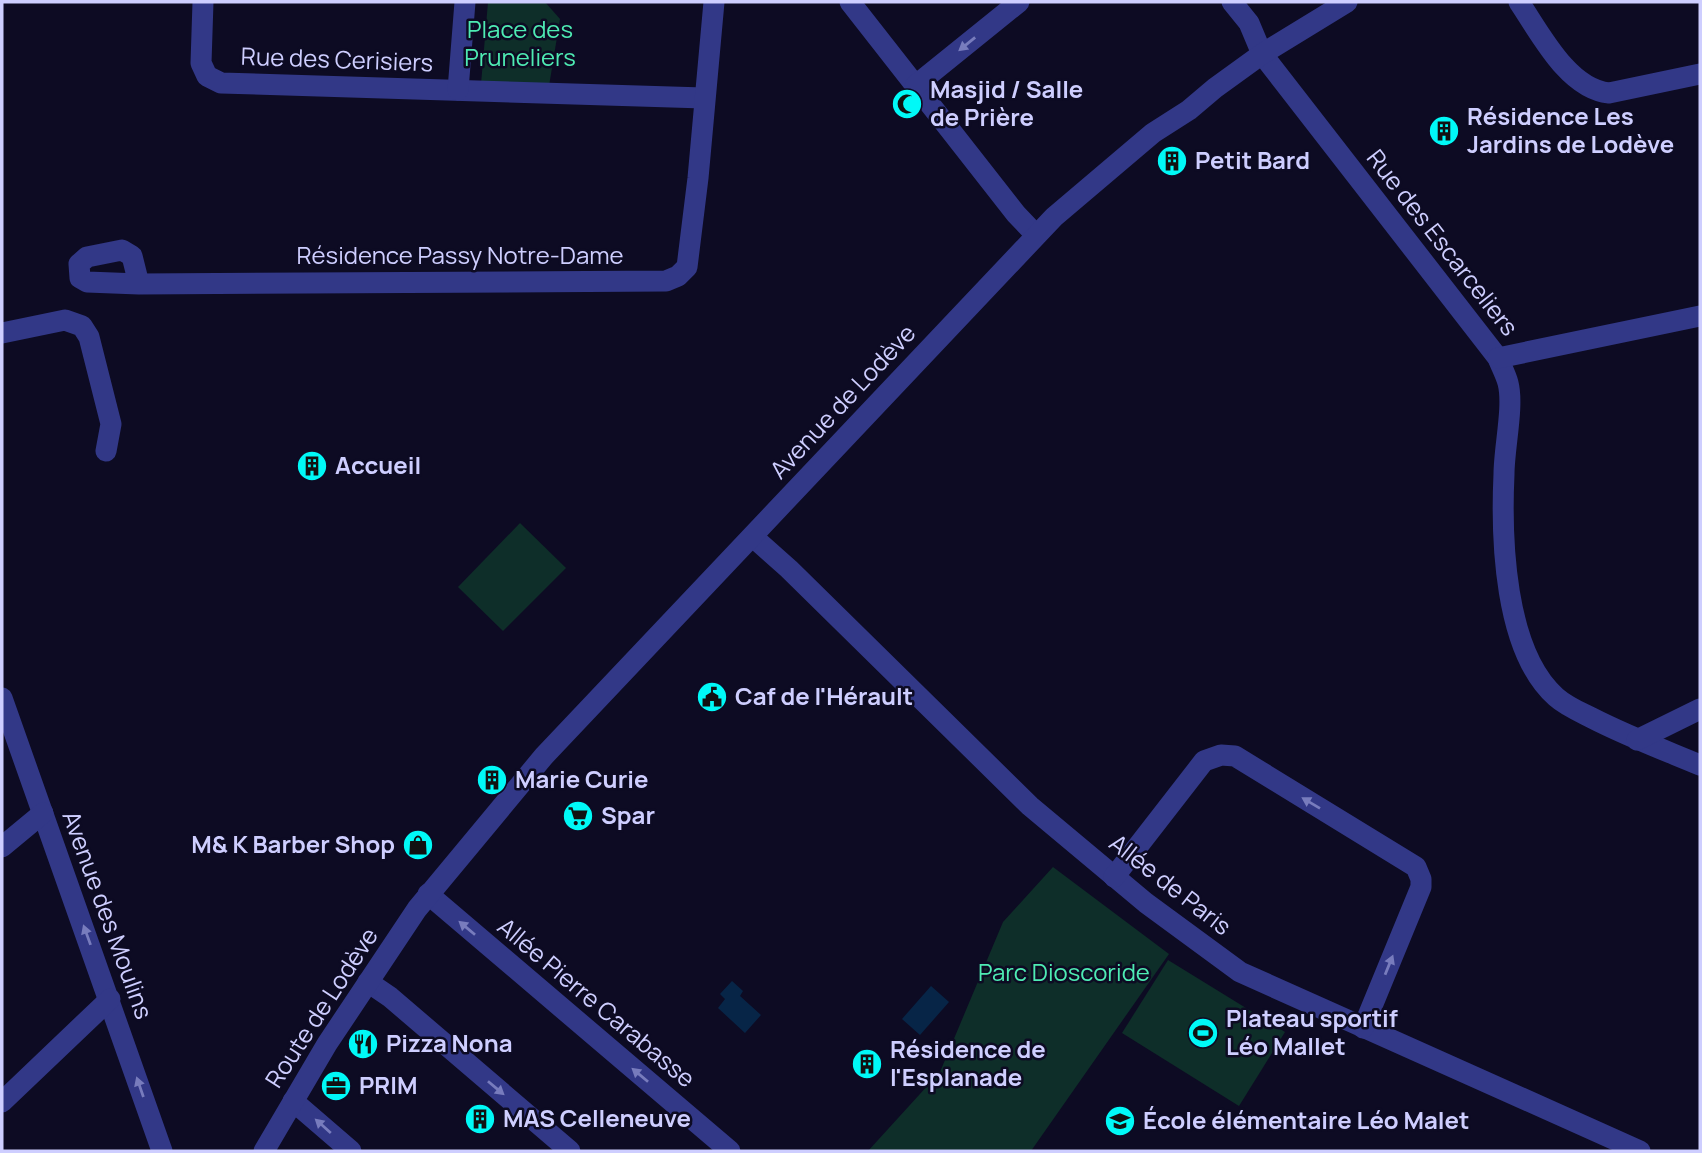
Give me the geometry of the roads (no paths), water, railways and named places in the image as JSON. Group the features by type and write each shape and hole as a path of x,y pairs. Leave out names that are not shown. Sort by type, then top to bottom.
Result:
{"street":[{"name":"Rue des Cerisiers","path":"203,2 201,63 207,76 221,83 705,98"},
{"path":"458,90 465,2"},
{"name":"Résidence Passy Notre-Dame","path":"139,284 666,281 678,276 687,267 714,2"},
{"path":"850,2 1016,214 1036,235"},
{"path":"915,86 1019,2"},
{"name":"Rue des Escarceliers","path":"1232,2 1249,23 1262,54 1498,358 1508,384 1503,504 1514,618 1529,659 1554,696 1568,705 1637,740 1700,765"},
{"name":"Avenue de Lodève","path":"428,894 544,756 1036,235 1153,133 1189,110 1262,54 1348,2"},
{"path":"1519,2 1554,53 1577,80 1598,92 1609,93 1700,74"},
{"path":"1498,358 1700,316"},
{"path":"2,333 65,320 82,326 89,337 111,424 106,451"},
{"name":"Allée de Paris","path":"753,537 789,569 1030,806 1114,877 1240,972 1640,1151"},
{"name":"Avenue des Moulins","path":"2,698 162,1151"},
{"path":"1637,740 1700,709"},
{"path":"1114,877 1203,761 1222,755 1235,756 1416,867 1421,878 1421,887 1363,1028"},
{"path":"2,847 43,813"},
{"name":"Route de Lodève","path":"264,1151 368,982 428,894"},
{"name":"Allée Pierre Carabasse","path":"428,894 730,1151"},
{"path":"368,982 390,997 570,1151"},
{"path":"2,1102 110,999"},
{"path":"293,1101 351,1151"}],"water":[{"path":"732,981 743,991 740,996 761,1015 745,1033 718,1008 725,999 720,994"},
{"path":"931,986 949,1002 920,1035 902,1019"}],"place":[{"name":"Masjid / Salle de Prière","path":"907,104"},
{"name":"Résidence Les Jardins de Lodève","path":"1444,131"},
{"name":"Petit Bard","path":"1172,161"},
{"name":"Accueil","path":"312,466"},
{"name":"Caf de l'Hérault","path":"712,697"},
{"name":"Marie Curie","path":"492,780"},
{"name":"Spar","path":"578,816"},
{"name":"M& K Barber Shop","path":"418,845"},
{"name":"Plateau sportif Léo Mallet","path":"1203,1033"},
{"name":"Pizza Nona","path":"363,1044"},
{"name":"Résidence de l'Esplanade","path":"867,1064"},
{"name":"PRIM","path":"336,1086"},
{"name":"MAS Celleneuve","path":"480,1119"},
{"name":"École élémentaire Léo Malet","path":"1120,1121"}],"park label":[{"name":"Place des Pruneliers","path":"520,44"},
{"name":"Parc Dioscoride","path":"1064,973"}]}
